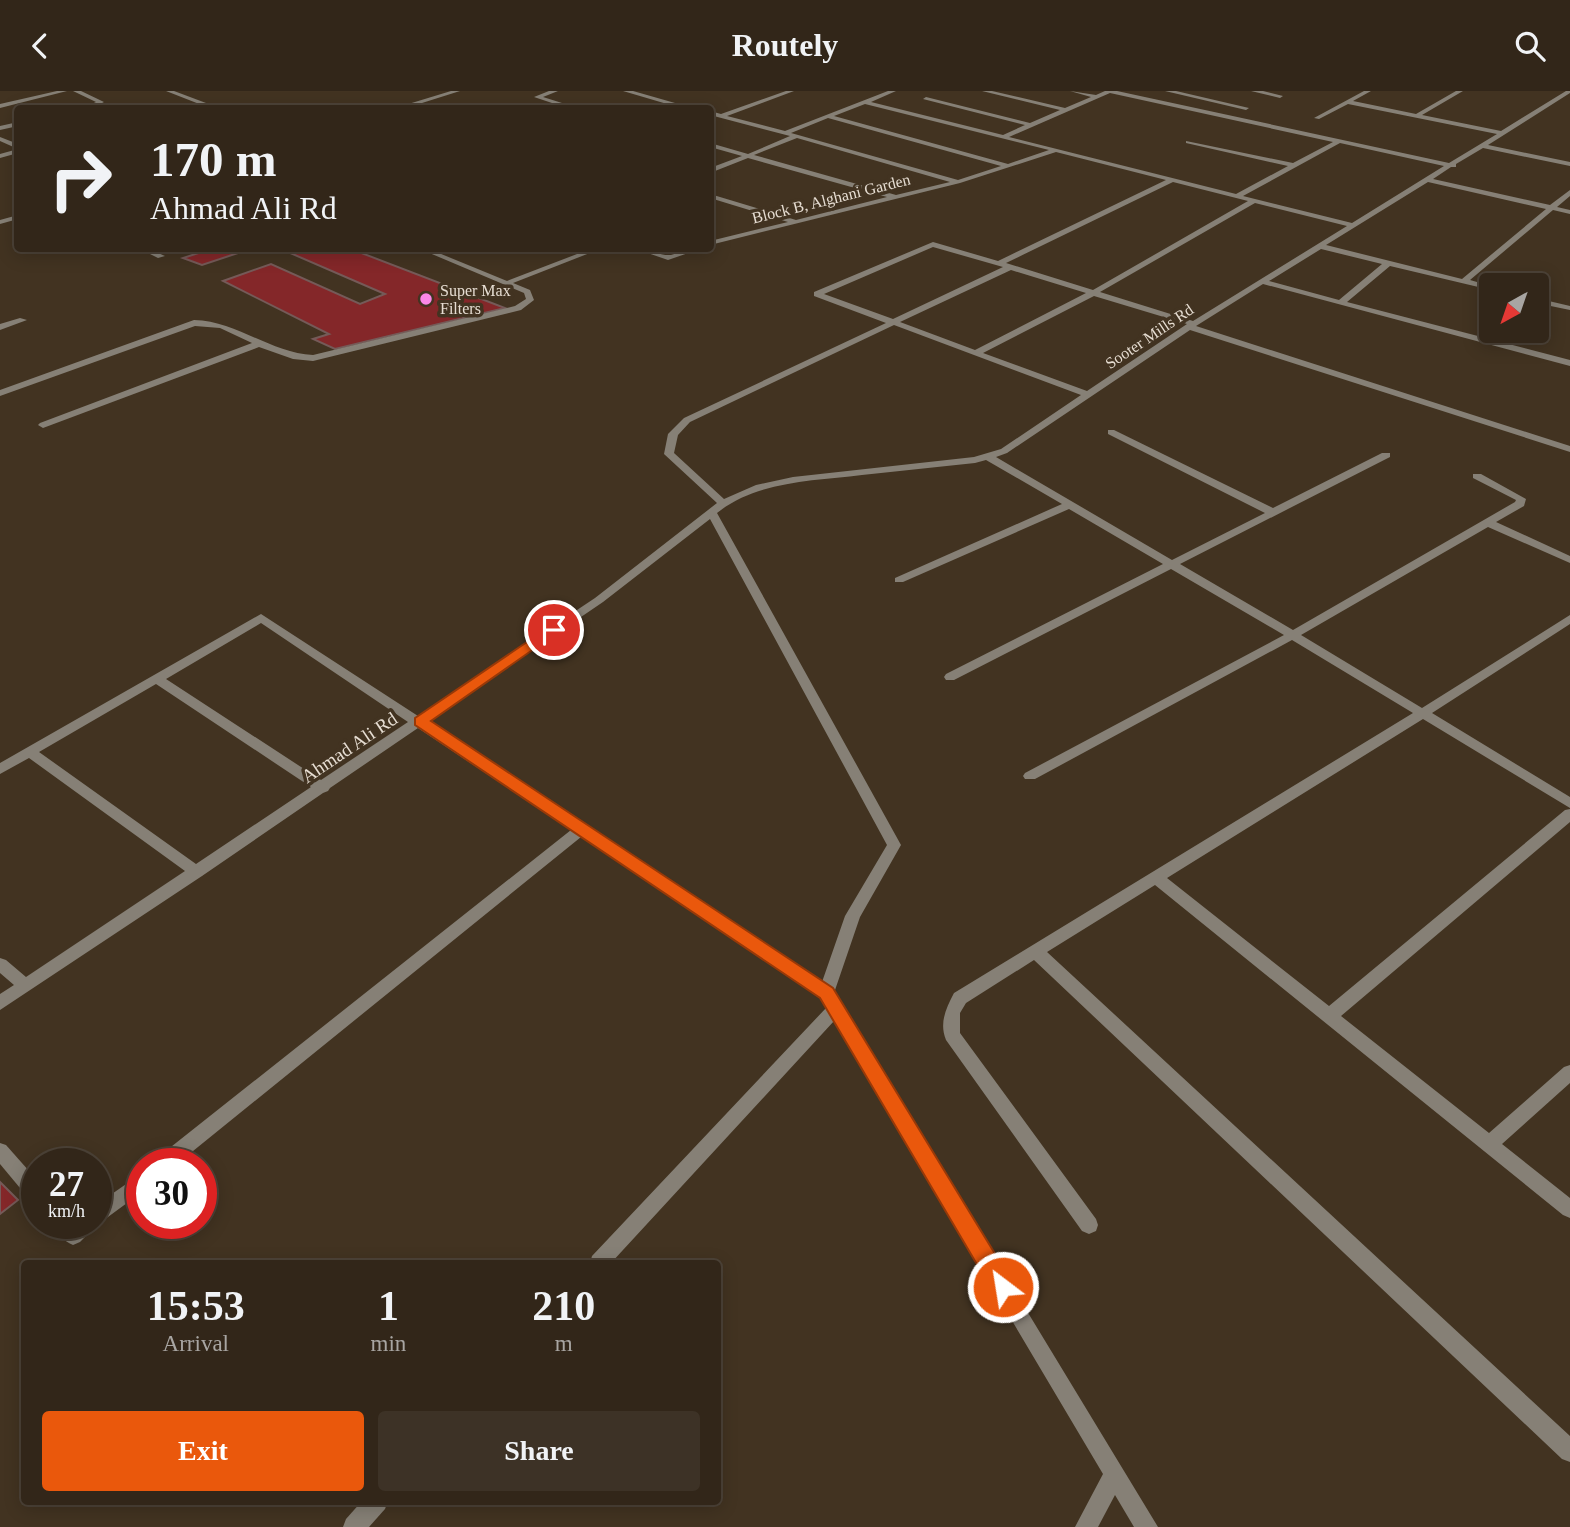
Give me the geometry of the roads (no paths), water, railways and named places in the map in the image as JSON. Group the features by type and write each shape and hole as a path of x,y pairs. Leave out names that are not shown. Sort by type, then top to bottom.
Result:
{"street":[{"path":"0,106 64,91"},
{"path":"76,91 102,102 94,105"},
{"path":"169,91 208,105"},
{"path":"409,105 457,91"},
{"path":"555,91 537,97 564,105"},
{"path":"625,91 678,105"},
{"path":"721,116 791,91"},
{"path":"785,133 893,91"},
{"path":"985,91 1066,110"},
{"path":"1073,91 1097,97"},
{"path":"1005,136 1110,91 1454,166"},
{"path":"1168,91 1246,108"},
{"path":"1254,91 1280,96"},
{"path":"1354,91 1366,92"},
{"path":"1416,116 1460,91"},
{"path":"1317,118 1366,92"},
{"name":"Sooter Mills Rd","path":"718,508 760,487 793,480 989,457 1351,225 1454,166 1569,93"},
{"path":"764,94 775,96"},
{"path":"926,99 1031,125"},
{"path":"865,102 1351,225"},
{"path":"1348,102 1502,134"},
{"path":"714,114 958,182"},
{"path":"827,116 1007,165"},
{"path":"714,169 797,136"},
{"path":"1237,196 1339,141"},
{"path":"1188,142 1292,165"},
{"path":"714,146 896,197"},
{"path":"1484,146 1570,164"},
{"name":"Block B, Alghani Garden","path":"714,242 958,182 1058,150"},
{"path":"998,264 1174,179"},
{"path":"1428,180 1570,212"},
{"path":"1464,281 1570,192"},
{"path":"714,197 797,222"},
{"path":"976,353 1093,293 1255,200"},
{"path":"714,233 727,237"},
{"path":"1089,395 817,294 933,244 1093,293 1570,449"},
{"path":"1319,246 1479,285"},
{"path":"151,252 161,256"},
{"path":"0,393 194,323 215,323 282,356 313,358 518,308 530,300 527,292 510,282 432,252"},
{"path":"510,282 588,252"},
{"path":"649,252 668,258 687,252"},
{"path":"1340,303 1388,263"},
{"path":"601,1260 831,1001 853,916 894,845 718,508 669,454 673,434 687,420 1010,267"},
{"path":"1263,282 1570,363"},
{"path":"1549,303 1570,308"},
{"path":"0,327 23,320"},
{"path":"43,425 258,344"},
{"path":"1111,432 1272,512"},
{"path":"950,677 1385,456"},
{"path":"989,457 1293,635 1570,803"},
{"path":"1030,776 1293,635 1520,504 1521,499 1476,476"},
{"path":"899,580 1071,504"},
{"name":"Ahmad Ali Rd","path":"0,1003 599,600 718,508"},
{"path":"1489,523 1570,560"},
{"path":"0,769 261,618 421,721 831,1001 1147,1527"},
{"path":"1089,1225 953,1035 952,1012 960,998 1037,953 1570,619"},
{"path":"156,678 323,787"},
{"path":"29,752 197,872"},
{"path":"1329,1016 1570,814"},
{"path":"183,1148 582,829"},
{"path":"1157,878 1570,1209"},
{"path":"1037,953 1570,1451"},
{"path":"0,964 25,986"},
{"path":"1489,1144 1570,1072"},
{"path":"0,1151 21,1175"},
{"path":"112,1204 126,1194"},
{"path":"1086,1527 1115,1473"},
{"path":"355,1527 374,1505"}],"place":[{"name":"Super Max Filters","path":"426,299"}]}
